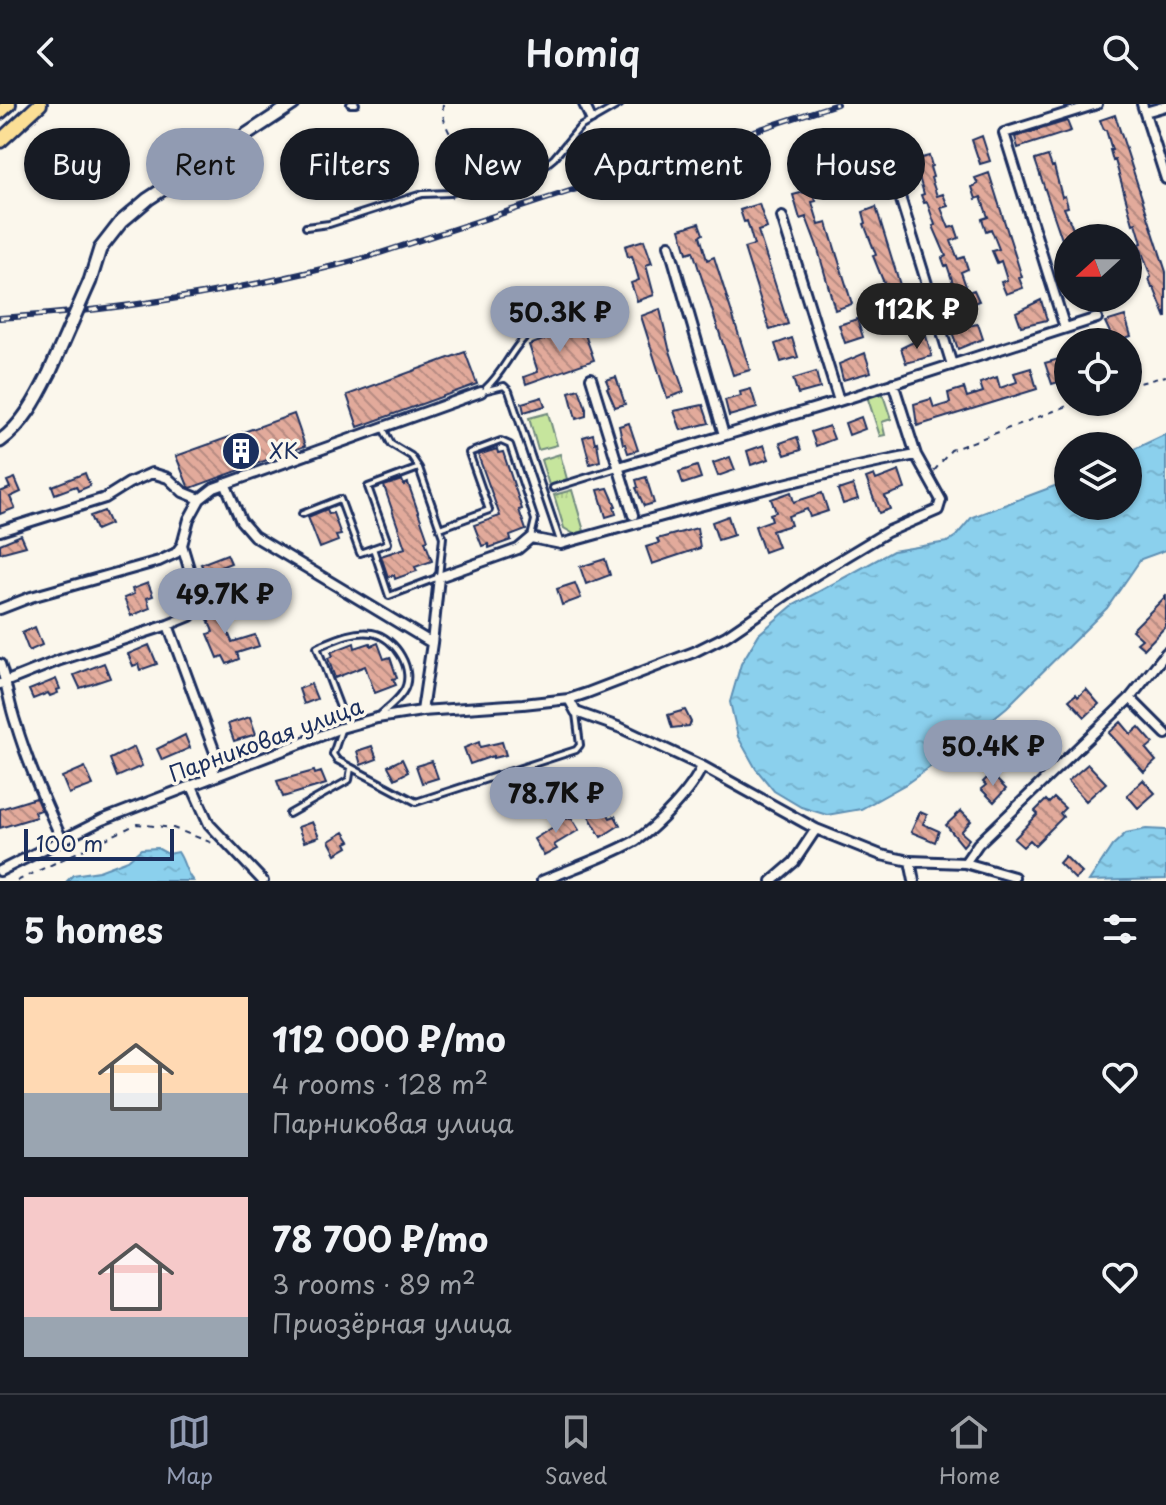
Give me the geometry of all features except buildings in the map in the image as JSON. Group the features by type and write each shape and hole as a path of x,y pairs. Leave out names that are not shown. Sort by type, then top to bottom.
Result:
{"main road":[{"path":"0,112 9,104"},
{"path":"0,141 40,104"},
{"path":"0,441 22,420 36,400 90,281 100,249 121,222 148,199 293,104"}],"street":[{"path":"584,104 591,119"},
{"path":"1097,104 1004,133 1065,328 1097,318"},
{"path":"1166,106 1144,108 1166,179"},
{"path":"901,200 952,365"},
{"path":"782,217 839,401"},
{"path":"669,245 724,435"},
{"path":"619,467 1054,332"},
{"path":"591,378 633,515"},
{"path":"893,383 916,455 928,478"},
{"path":"0,609 159,561 176,553 200,499 225,483 481,392"},
{"path":"422,711 439,577 518,549 531,538 561,544 778,484 916,455"},
{"path":"0,531 105,498 152,473 168,478 183,492 200,499"},
{"name":"Парниковая улица","path":"0,871 102,820 344,727 422,711 569,699 694,652 726,636 887,532 938,510 941,500 928,478"},
{"path":"225,483 241,521 254,536 432,643"},
{"path":"3,683 60,660 190,616 197,595 182,545"},
{"path":"168,625 217,758 211,778"},
{"path":"965,863 978,844 1130,698 1166,653"},
{"path":"0,664 14,721 62,840"},
{"path":"1130,698 1166,734"},
{"path":"569,699 576,712 621,728 702,766 816,829 881,855 910,861 965,863 1014,877"},
{"path":"542,881 637,840 682,797 702,766"},
{"path":"192,786 209,824 263,881"},
{"path":"772,881 794,862 816,829"},
{"path":"910,861 914,881"}],"lane":[{"path":"549,162 591,119 620,104"},
{"path":"306,227 329,224 422,194 435,194"},
{"path":"481,392 497,379 508,357 527,335 614,306"},
{"path":"481,392 498,386 504,386 509,391 561,544"},
{"path":"373,548 389,596 439,577 443,537 419,468 411,456 391,444 383,428"},
{"path":"440,528 489,510 469,453 501,441 510,445 535,520 531,538"},
{"path":"553,488 619,467"},
{"path":"302,514 340,499 360,553 388,543 368,487 419,468"},
{"path":"377,718 404,692 408,678 406,666 391,642 375,633 359,633 317,647 344,727 333,754 337,760 416,802 576,750 580,745 576,712"},
{"path":"289,814 349,780 351,768"}],"path":[{"path":"443,104 447,128"},
{"path":"1142,382 1166,376"},
{"path":"928,478 951,450 1054,411"},
{"path":"17,881 137,824 173,828 240,854"}],"green space":[{"path":"882,392 891,419 882,422 885,435 880,436 867,396"},
{"path":"548,413 557,445 538,450 529,418"},
{"path":"560,454 567,479 549,485 541,460"},
{"path":"572,490 584,531 574,534 564,528 554,495"}],"water":[{"path":"1166,434 1166,550 1141,559 1107,608 1007,707 906,784 861,809 827,815 801,807 774,791 756,769 738,737 730,702 741,664 759,634 792,606 893,551 947,542 972,517 1054,486 1054,520 1142,520 1142,445"},
{"path":"1146,829 1166,830 1166,879 1089,881 1112,846 1126,833"},
{"path":"157,848 168,854 178,852 193,881 67,881 73,875 99,871 128,860 141,849"}],"railway":[{"path":"0,318 93,310 186,297 323,269 837,104"}],"place":[{"name":"ХК","path":"241,451"}]}
